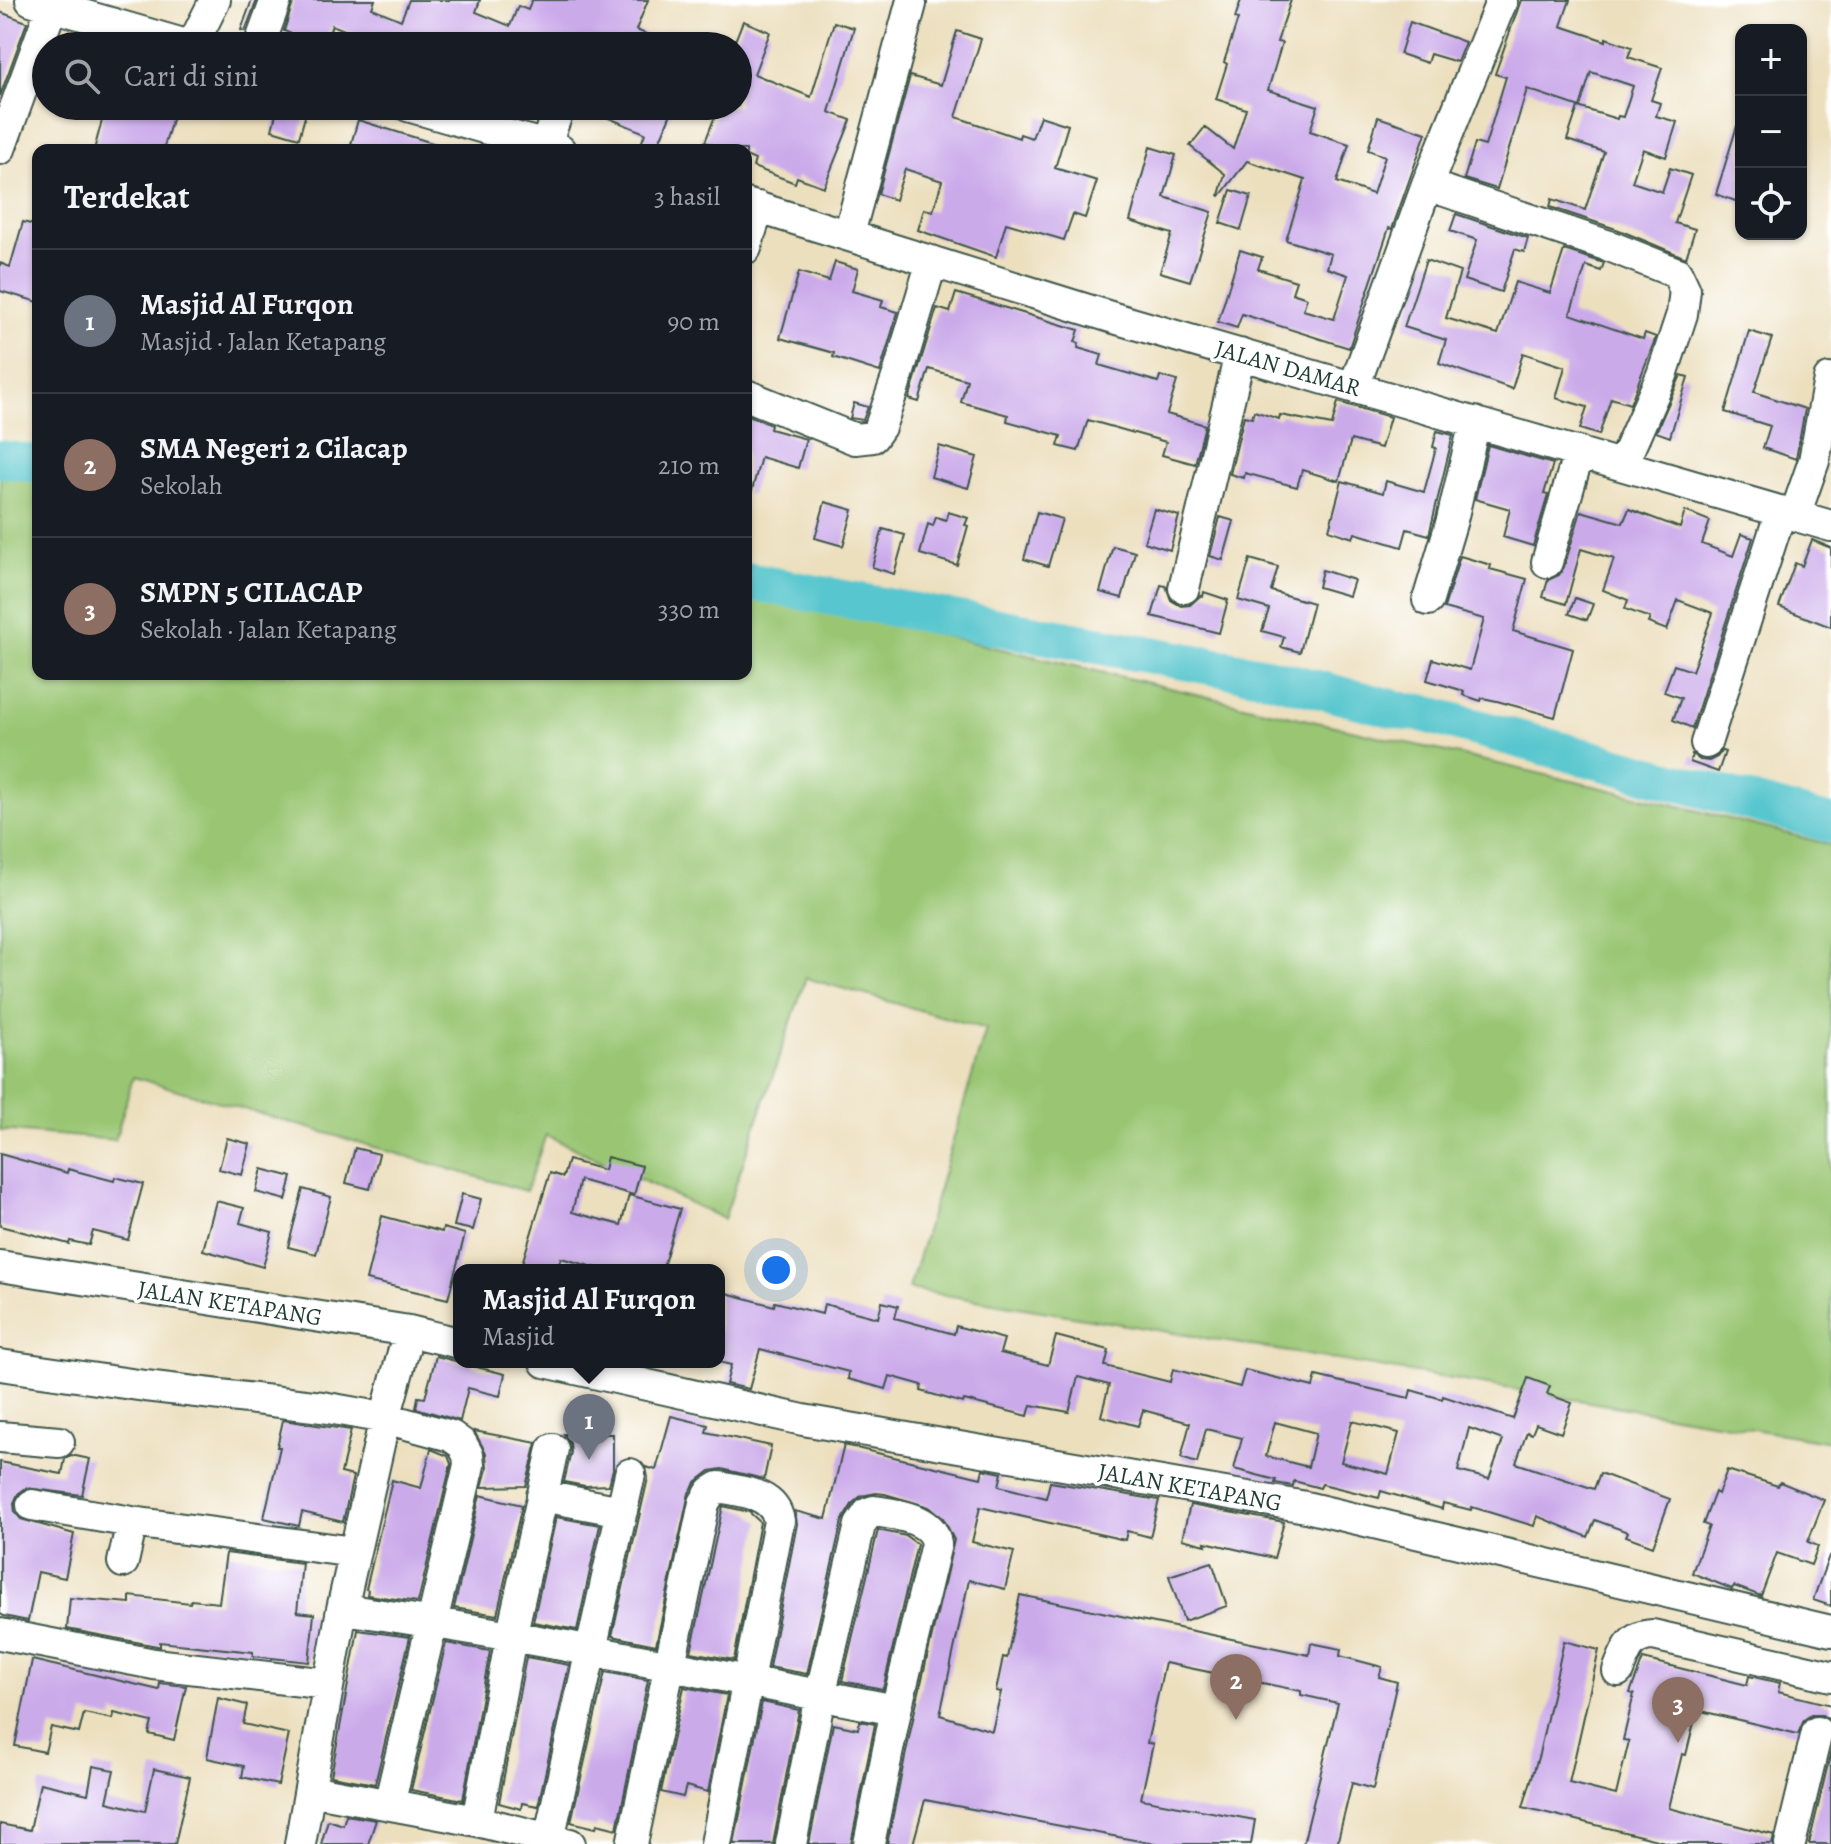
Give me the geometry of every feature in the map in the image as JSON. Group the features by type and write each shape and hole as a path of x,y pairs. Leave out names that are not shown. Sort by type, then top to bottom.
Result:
{"street":[{"path":"198,32 215,0"},
{"path":"264,32 276,0"},
{"path":"1354,387 1427,185 1502,0"},
{"path":"48,32 59,4 147,32"},
{"path":"849,234 911,4"},
{"path":"0,149 32,70"},
{"path":"456,120 539,144"},
{"path":"554,144 558,120"},
{"path":"1427,185 1612,247 1677,273 1685,290 1682,314 1662,375 1622,465"},
{"name":"JALAN DAMAR","path":"752,206 1240,354 1831,526"},
{"path":"752,397 855,439 873,437 880,427 898,375 932,261"},
{"path":"1184,588 1240,354"},
{"path":"1706,743 1788,513 1814,461 1829,379"},
{"path":"1428,600 1452,520 1475,422"},
{"path":"1547,562 1579,452"},
{"name":"JALAN KETAPANG","path":"0,1266 409,1331 453,1342"},
{"path":"300,1844 354,1552 409,1331"},
{"path":"0,1365 322,1407 385,1418 451,1436 462,1444 469,1465 389,1805"},
{"name":"JALAN KETAPANG","path":"572,1368 803,1420 1306,1507 1830,1631"},
{"path":"0,1437 59,1442"},
{"path":"477,1821 511,1637 553,1449"},
{"path":"310,1790 477,1821 560,1842 591,1652 630,1474"},
{"path":"632,1844 704,1503 711,1492 719,1487 761,1497 772,1503 779,1521 716,1844"},
{"path":"542,1496 622,1511"},
{"path":"32,1505 354,1552"},
{"path":"791,1844 820,1696 860,1525 868,1513 888,1513 924,1524 935,1535 936,1544 896,1710 869,1844"},
{"path":"123,1562 132,1522"},
{"path":"1723,1652 1736,1607"},
{"path":"342,1609 431,1621 896,1710"},
{"path":"1618,1671 1628,1645 1643,1635 1653,1635 1825,1675 1830,1631"},
{"path":"0,1634 154,1664 328,1684"},
{"path":"1790,1844 1817,1732"}],"green space":[{"path":"0,475 32,479 32,680 752,680 752,591 1667,803 1831,845 1831,1442 909,1289 986,1029 806,978 724,1219 546,1135 526,1191 133,1077 115,1140 0,1130"}],"building":[{"path":"252,0 257,0 245,31 241,30"},
{"path":"294,0 375,0 372,8 401,20 409,0 480,0 476,12 510,26 518,6 528,10 532,0 648,0 636,30 641,32 350,32 332,25 329,32 284,31"},
{"path":"1241,0 1291,0 1277,42 1282,43 1268,90 1318,106 1310,131 1349,144 1337,182 1373,194 1385,156 1368,150 1378,117 1426,133 1392,229 1389,228 1349,348 1242,314 1237,328 1218,322 1240,250 1262,257 1258,269 1296,281 1292,293 1307,298 1303,310 1334,319 1348,275 1327,268 1331,254 1286,240 1305,180 1247,161 1220,196 1225,174 1190,146 1205,127 1233,149 1246,109 1216,99"},
{"path":"1521,0 1570,0 1561,26 1632,47 1628,57 1662,68 1651,100 1660,103 1656,116 1677,122 1666,157 1643,149 1632,182 1662,192 1670,168 1691,175 1675,223 1695,229 1686,258 1619,230 1550,207 1552,199 1585,210 1604,152 1567,140 1578,107 1617,119 1618,116 1623,117 1633,86 1591,72 1580,107 1527,89 1497,189 1464,179 1475,143 1485,146 1506,77 1495,74"},
{"path":"0,12 27,22 0,96"},
{"path":"743,21 770,32 754,74 811,97 834,22 854,28 829,112 851,120 824,187 797,177 795,183 753,167 752,144 705,142 714,120 752,120 752,32 739,32"},
{"path":"1410,22 1465,42 1457,62 1430,54 1427,63 1400,54"},
{"path":"957,31 981,39 956,117 1019,138 1020,134 1032,138 1040,116 1068,125 1055,168 1097,181 1085,218 1073,214 1064,240 1006,223 996,257 918,230 924,209 933,211 942,181 905,169 895,200 878,194 910,76 941,85"},
{"path":"102,120 172,120 165,144 96,144"},
{"path":"274,120 304,120 299,138 272,130"},
{"path":"358,120 436,144 351,144"},
{"path":"614,120 668,120 658,144 641,144 645,133"},
{"path":"1735,132 1735,201 1716,194"},
{"path":"1150,147 1176,155 1164,197 1212,212 1190,281 1160,272 1172,234 1130,221"},
{"path":"1231,190 1251,196 1241,230 1220,223"},
{"path":"1456,214 1528,238 1524,252 1515,249 1501,292 1464,280 1477,240 1450,231"},
{"path":"23,222 32,224 32,300 0,291 0,263 10,267"},
{"path":"1564,250 1604,263 1601,271 1586,266 1570,314 1643,339 1645,333 1656,337 1630,404 1611,398 1599,435 1580,429 1587,407 1556,398 1565,367 1523,353 1512,389 1439,363 1446,340 1404,327 1426,260 1460,272 1446,318 1498,334 1515,282 1550,293"},
{"path":"835,262 858,269 852,291 883,300 881,307 898,312 880,372 833,357 834,353 780,338 799,272 829,281"},
{"path":"956,293 1079,330 1075,342 1079,343 1078,348 1102,355 1099,365 1158,382 1160,376 1177,381 1167,414 1205,425 1195,464 1162,455 1166,442 1088,420 1078,451 1058,446 1061,436 1007,421 1008,415 961,402 967,380 929,369 919,402 909,399 937,308 950,312"},
{"path":"1749,331 1772,338 1754,392 1805,409 1796,459 1763,448 1770,426 1725,412"},
{"path":"1681,375 1688,377 1670,437 1656,432"},
{"path":"1338,402 1390,417 1381,448 1351,440 1339,481 1302,470 1297,487 1245,473 1244,478 1230,474 1244,416 1252,418 1254,411 1279,419 1280,415 1332,425"},
{"path":"854,403 868,407 863,420 850,418"},
{"path":"752,417 771,425 770,429 806,439 798,468 761,457 752,490"},
{"path":"1437,431 1453,435 1429,535 1407,529 1402,547 1355,533 1353,538 1329,530 1342,481 1383,493 1386,481 1424,492 1436,448 1433,447"},
{"path":"1488,445 1553,464 1544,494 1548,495 1533,546 1503,537 1510,509 1475,499"},
{"path":"939,446 977,457 968,488 931,477"},
{"path":"825,502 853,510 843,546 815,538"},
{"path":"1154,509 1179,516 1170,550 1144,542"},
{"path":"1629,509 1680,528 1685,511 1710,521 1702,544 1733,556 1741,534 1753,538 1692,728 1673,720 1681,698 1664,692 1674,665 1692,671 1713,613 1678,600 1667,630 1648,623 1650,618 1625,609 1628,600 1603,590 1614,559 1581,549 1566,604 1543,597 1548,580 1559,575 1564,567 1581,511 1623,523"},
{"path":"948,512 968,518 957,565 920,554 928,524 933,526 936,517 946,520"},
{"path":"1037,512 1062,519 1048,566 1024,559"},
{"path":"1220,517 1234,521 1223,560 1210,556"},
{"path":"883,529 905,535 894,574 872,567"},
{"path":"1812,540 1831,548 1831,627 1779,607 1795,563 1802,566"},
{"path":"1113,546 1135,552 1122,598 1100,592"},
{"path":"1460,556 1491,565 1490,569 1527,579 1513,631 1573,649 1555,717 1497,701 1482,698 1481,701 1463,695 1464,691 1427,680 1433,659 1470,670 1484,619 1444,608"},
{"path":"1250,559 1278,567 1271,591 1313,603 1300,652 1281,647 1284,637 1262,631 1269,609 1238,600"},
{"path":"1322,570 1354,580 1349,596 1318,587"},
{"path":"1161,585 1166,586 1171,600 1181,606 1190,605 1200,596 1203,597 1204,592 1228,600 1219,633 1152,616"},
{"path":"1575,598 1593,604 1587,620 1569,614"},
{"path":"1725,752 1718,772 1690,762 1692,754 1700,760 1709,761"},
{"path":"227,1138 250,1144 242,1175 219,1169"},
{"path":"355,1148 379,1154 370,1189 346,1183"},
{"path":"0,1154 67,1173 68,1169 114,1181 115,1177 143,1184 128,1240 93,1231 89,1245 70,1241 69,1244 0,1226"},
{"path":"607,1157 642,1166 634,1195 580,1180 572,1212 621,1225 629,1195 680,1209 664,1264 583,1264 561,1258 558,1264 522,1264 550,1173 563,1177 568,1160 604,1170"},
{"path":"262,1169 292,1177 286,1200 256,1192"},
{"path":"303,1189 331,1197 316,1254 288,1247"},
{"path":"462,1194 481,1199 473,1230 454,1226"},
{"path":"216,1201 244,1208 240,1223 272,1232 263,1267 203,1250"},
{"path":"382,1216 442,1232 443,1228 465,1234 457,1264 453,1264 448,1299 366,1280"},
{"path":"725,1293 774,1306 775,1302 822,1314 824,1304 878,1318 882,1302 898,1306 895,1318 954,1334 956,1326 1004,1339 1000,1353 1048,1365 1056,1336 1109,1350 1105,1366 1170,1382 1173,1369 1240,1387 1245,1370 1313,1387 1316,1376 1409,1398 1411,1390 1442,1399 1443,1396 1513,1419 1528,1378 1550,1386 1547,1394 1572,1403 1561,1433 1536,1424 1532,1434 1527,1432 1516,1463 1594,1489 1600,1473 1670,1499 1653,1546 1626,1536 1628,1532 1595,1520 1588,1537 1537,1516 1534,1526 1472,1507 1471,1510 1443,1503 1442,1509 1381,1491 1379,1498 1322,1484 1320,1488 1294,1481 1293,1486 1275,1483 1276,1480 1234,1469 1242,1438 1206,1429 1197,1463 1181,1458 1190,1423 1143,1410 1138,1426 1101,1416 1109,1385 1078,1377 1069,1412 1031,1405 1028,1416 921,1391 922,1385 890,1376 886,1389 848,1379 849,1372 760,1349 749,1389 726,1384 731,1365 725,1364","holes":["1352,1421 1399,1433 1388,1474 1341,1462","1275,1422 1316,1433 1308,1467 1266,1456","1469,1428 1503,1440 1489,1479 1458,1471"]},
{"path":"436,1356 453,1360 453,1368 480,1368 505,1374 500,1396 468,1388 460,1421 416,1408 418,1397 425,1398"},
{"path":"671,1416 708,1425 706,1432 771,1446 764,1479 722,1469 710,1471 696,1482 689,1493 656,1645 612,1636 648,1478 646,1467 656,1470"},
{"path":"283,1420 351,1430 341,1473 353,1476 343,1522 302,1512 299,1526 264,1518"},
{"path":"474,1431 537,1443 526,1486 482,1487 487,1469 486,1453"},
{"path":"564,1434 613,1434 613,1469 609,1485 585,1486 564,1482 571,1452"},
{"path":"844,1445 981,1478 983,1469 1002,1473 999,1486 1046,1498 1050,1482 1159,1500 1150,1537 1127,1531 1125,1540 980,1507 972,1542 1014,1552 1005,1589 969,1580 940,1715 992,1731 1001,1692 996,1691 1003,1657 1007,1658 1020,1595 1309,1655 1311,1643 1341,1649 1340,1656 1382,1667 1379,1677 1397,1682 1373,1789 1352,1783 1337,1844 1303,1844 1338,1703 1301,1695 1301,1691 1165,1663 1147,1743 1153,1744 1141,1799 1255,1820 1251,1844 1155,1844 925,1800 913,1844 887,1844 954,1540 943,1518 929,1507 885,1494 861,1496 842,1521 807,1674 769,1667 797,1524 795,1511 826,1519"},
{"path":"431,1449 448,1456 451,1464 418,1602 367,1595 392,1480 421,1488"},
{"path":"71,1455 90,1459 82,1495 26,1488 18,1494 14,1503 15,1512 21,1519 74,1534 65,1578 38,1572 28,1621 4,1616 0,1614 0,1462 62,1474 65,1459"},
{"path":"1727,1470 1778,1486 1780,1482 1824,1500 1808,1542 1818,1546 1811,1565 1777,1553 1761,1596 1734,1586 1732,1589 1692,1573 1709,1526 1703,1524"},
{"path":"480,1495 522,1505 497,1615 454,1608"},
{"path":"1190,1505 1284,1522 1274,1558 1182,1539"},
{"path":"723,1506 749,1512 760,1522 734,1660 691,1652"},
{"path":"556,1517 600,1525 577,1630 533,1622"},
{"path":"878,1530 906,1536 917,1544 883,1689 842,1681"},
{"path":"226,1553 302,1563 297,1612 314,1614 309,1662 253,1656 253,1652 160,1642 160,1647 67,1629 70,1598 130,1603 130,1596 219,1603"},
{"path":"1831,1556 1831,1606 1813,1600"},
{"path":"1212,1562 1227,1606 1184,1621 1169,1576"},
{"path":"358,1630 410,1637 375,1784 331,1776"},
{"path":"1564,1641 1599,1650 1569,1783 1616,1795 1629,1741 1623,1740 1634,1694 1630,1693 1643,1659 1747,1685 1749,1676 1780,1683 1778,1692 1831,1705 1831,1721 1822,1715 1811,1715 1804,1720 1798,1734 1697,1710 1669,1808 1774,1835 1772,1844 1673,1844 1523,1807 1539,1754"},
{"path":"446,1643 490,1651 463,1800 411,1790"},
{"path":"526,1657 569,1665 538,1806 522,1803 521,1809 499,1803"},
{"path":"32,1660 159,1690 160,1683 186,1686 174,1740 149,1734 152,1722 114,1713 113,1719 84,1713 79,1733 51,1727 45,1752 15,1746"},
{"path":"605,1672 648,1680 617,1829 571,1822"},
{"path":"684,1687 727,1695 708,1792 686,1786 683,1797 661,1792"},
{"path":"218,1698 247,1705 243,1724 289,1734 278,1785 242,1777 244,1766 207,1758"},
{"path":"762,1702 799,1710 773,1844 734,1844"},
{"path":"860,1721 875,1724 851,1844 809,1844 833,1724 858,1729"},
{"path":"1831,1751 1831,1844 1809,1844"},
{"path":"93,1766 114,1770 107,1802 145,1811 154,1769 190,1777 175,1844 0,1844 0,1824 30,1830 40,1783 88,1794"},
{"path":"346,1815 376,1820 368,1844 321,1844 328,1820 343,1825"}],"waterway":[{"path":"0,459 32,463"},
{"path":"752,582 1266,676 1407,712 1422,713 1831,824"}],"place":[{"name":"Masjid Al Furqon","path":"589,1460"},
{"name":"SMA Negeri 2 Cilacap","path":"1236,1720"},
{"name":"SMPN 5 CILACAP","path":"1678,1743"}]}
